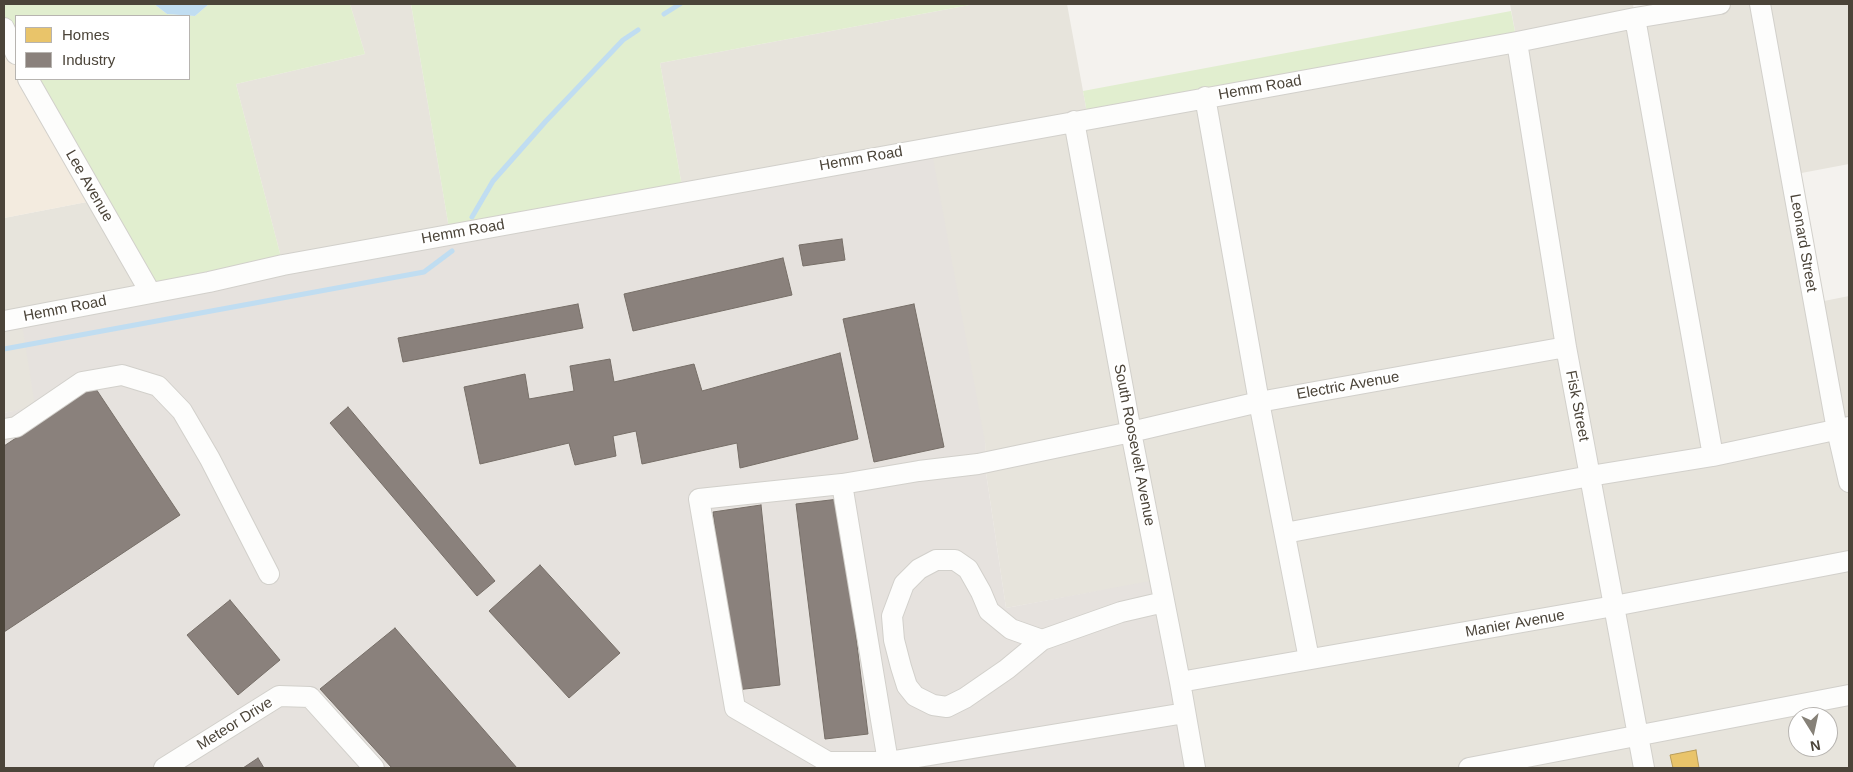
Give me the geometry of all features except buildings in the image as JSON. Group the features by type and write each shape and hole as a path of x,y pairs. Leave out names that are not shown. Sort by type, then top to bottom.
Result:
{"street":[{"name":"Hemm Road","path":"4,321 209,282 283,265 1720,4"},
{"name":"Leonard Street","path":"1760,4 1843,428 1849,482"},
{"path":"1635,18 1713,456"},
{"path":"4,28 15,52"},
{"name":"Fisk Street","path":"1517,42 1566,348 1644,768"},
{"name":"Lee Avenue","path":"29,80 150,292"},
{"path":"1205,97 1259,402 1309,659"},
{"name":"South Roosevelt Avenue","path":"1074,121 1130,432 1180,682 1195,768"},
{"name":"Electric Avenue","path":"888,762 828,762 735,708 699,499 842,484 920,471 978,464 1130,432 1259,402 1566,348"},
{"path":"4,429 16,426 82,382 122,375 158,386 182,410 210,459 268,574"},
{"path":"1285,533 1590,476 1713,456 1843,428"},
{"path":"842,484 888,762 1185,713"},
{"path":"1042,640 1011,629 989,612 981,592 968,569 956,560 936,560 919,569 904,584 892,616 894,640 907,686 915,696 933,705 946,706 965,698 1007,669 1042,640 1121,612 1164,602"},
{"name":"Manier Avenue","path":"1180,682 1614,606 1849,561"},
{"path":"1469,768 1849,695"},
{"name":"Meteor Drive","path":"164,768 279,696 310,697 374,768"}],"shaded area":[{"path":"350,4 411,4 450,234 283,265 236,84 365,54"},
{"path":"975,4 1067,4 1088,118 1517,42 1510,4 1633,4 1635,18 1720,4 1849,4 1849,164 1791,175 1814,303 1849,296 1849,768 1195,768 1160,580 1006,608 986,473 985,442 683,192 660,63"},
{"path":"4,28 15,52 15,80 29,80 97,200 4,218"},
{"path":"931,147 985,442 986,473 1006,608 1160,579 1195,768 4,768 4,413 35,406 21,318"},
{"path":"97,200 150,292 35,407 4,413 4,218"}],"green space":[{"path":"4,4 154,4 167,14 181,15 15,15 15,52 4,28"},
{"path":"209,4 350,4 365,54 236,84 283,265 150,292 29,80 190,80 190,16 195,16"},
{"path":"411,4 975,4 660,63 683,192 450,234"},
{"path":"1511,11 1517,42 1088,118 1083,91"}],"water":[{"path":"154,4 209,4 195,16 167,14"}],"waterway":[{"path":"664,14 680,4"},
{"path":"472,217 493,181 546,121 623,40 638,30"},
{"path":"4,349 424,272 452,251"}]}
